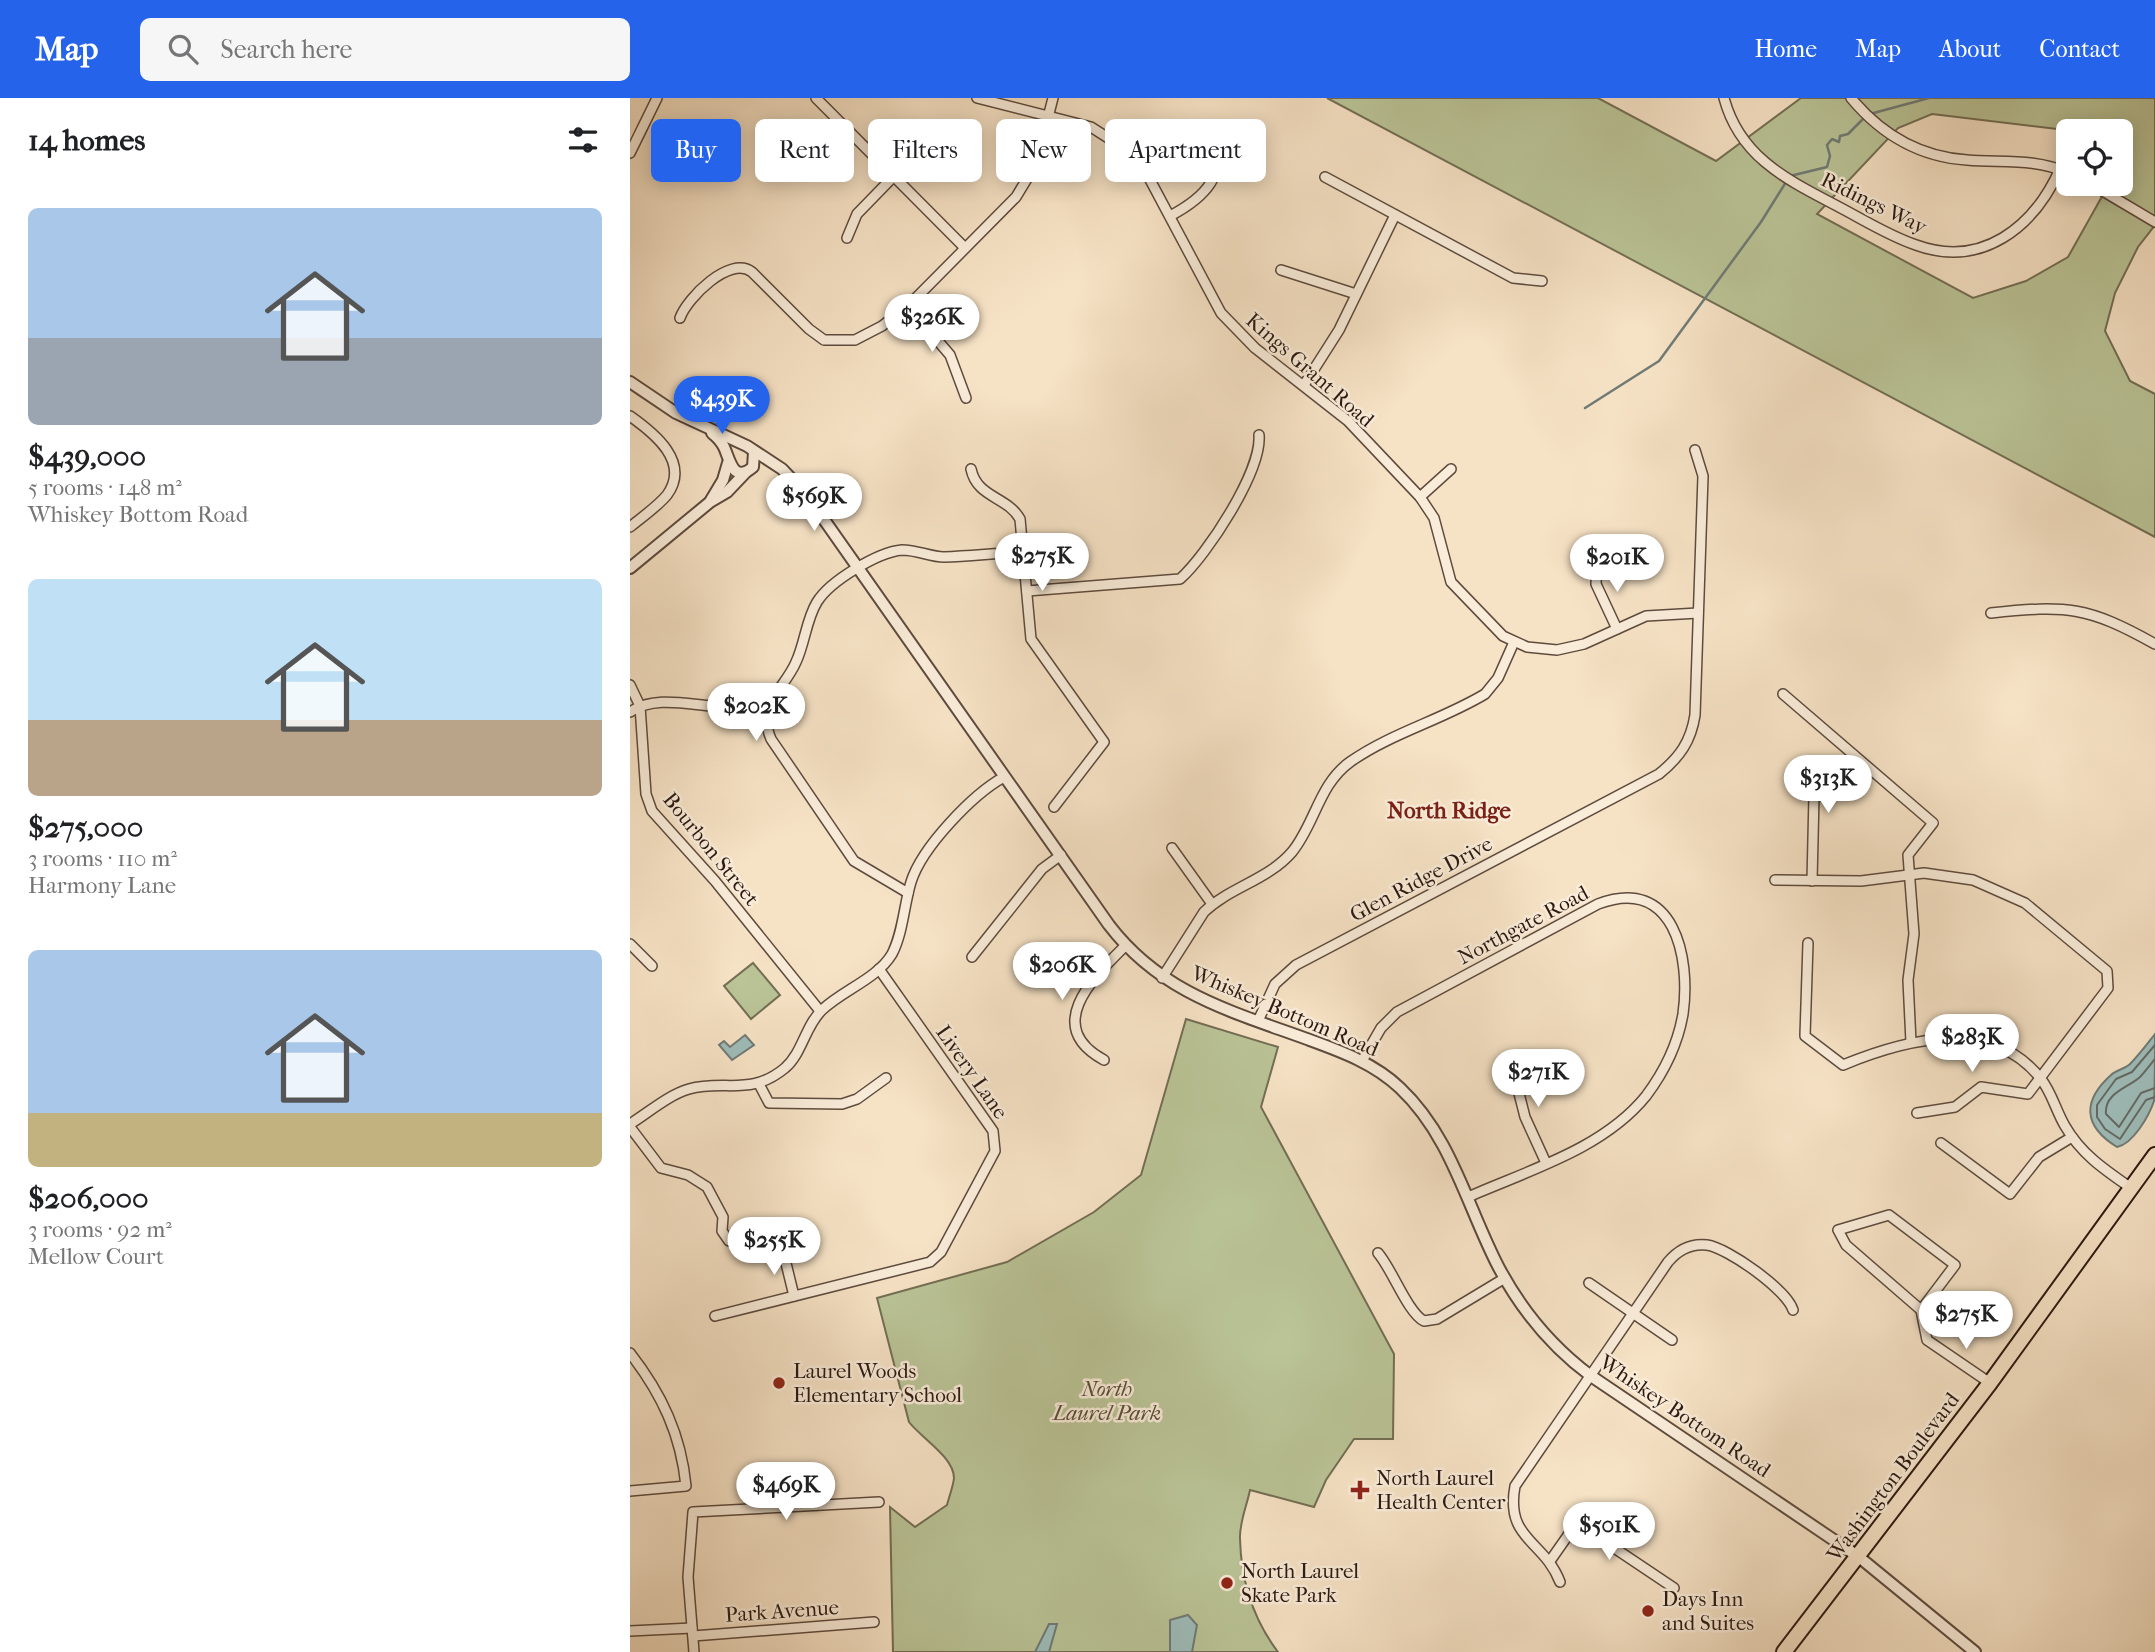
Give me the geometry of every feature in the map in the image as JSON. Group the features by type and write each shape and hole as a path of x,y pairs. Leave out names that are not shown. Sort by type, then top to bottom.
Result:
{"main road":[{"name":"Washington Boulevard","path":"1784,1652 1990,1383 2155,1155"}],"street":[{"path":"631,149 657,98"},
{"path":"816,98 868,150"},
{"name":"Kings Grant Road","path":"976,98 1091,127 1119,143 1139,163 1221,313 1255,348 1348,421 1420,497 1434,518 1451,582 1491,627 1514,642 1543,650 1570,648 1646,616 1698,613"},
{"path":"680,318 684,307 696,294 737,267 752,272 809,329 824,340 855,340 882,326 908,306 1023,187 1036,164 1053,98"},
{"name":"Ridings Way","path":"1724,98 1730,118 1746,146 1778,175 1903,240 1949,251 1981,247 2010,235 2035,212 2056,182"},
{"path":"1851,98 1870,118 1897,139 1929,153 1966,160 2030,162 2056,169"},
{"path":"1325,177 1513,278 1542,281"},
{"path":"847,238 857,214 888,182"},
{"path":"900,182 965,248"},
{"path":"1170,216 1202,198 1210,182"},
{"path":"2111,196 2155,222"},
{"path":"1304,385 1329,348 1395,215"},
{"path":"1281,270 1356,294"},
{"path":"908,306 950,355 966,398"},
{"path":"630,382 660,404 710,431 742,444 754,452 755,462 727,492 710,502 630,568"},
{"path":"630,416 663,442 673,469 668,494 630,527"},
{"path":"710,431 722,443 727,460 735,471 766,468 790,479"},
{"path":"1027,591 1180,579 1246,485 1258,459 1259,435"},
{"path":"710,502 723,480 732,448 742,444"},
{"name":"Glen Ridge Drive","path":"1258,1021 1275,984 1296,965 1659,774 1671,765 1689,741 1694,722 1703,476 1695,450"},
{"name":"Whiskey Bottom Road","path":"754,452 782,469 806,494 1125,946 1162,978 1203,999 1362,1061 1399,1087 1432,1125 1505,1278 1537,1326 1570,1360 1859,1557 1975,1652"},
{"path":"971,468 978,487 1016,512 1022,526 1031,639 1104,742 1055,807"},
{"path":"1420,497 1451,469"},
{"path":"908,893 854,861 771,739 766,718 768,703 797,662 808,622 819,598 882,554 902,550 924,551 942,557 1025,552"},
{"path":"1597,563 1596,584 1617,629"},
{"path":"1991,614 2043,609 2077,610 2116,622 2155,643"},
{"path":"1162,978 1197,920 1212,904 1263,877 1284,860 1307,828 1332,779 1348,763 1485,694 1498,678 1514,642"},
{"name":"Bourbon Street","path":"630,685 640,706 646,794 652,811 820,1011"},
{"path":"1783,694 1933,822 1911,848 1909,874 1914,934 1908,980 1911,1042"},
{"path":"630,712 640,706 690,702 712,706 768,703"},
{"path":"1812,881 1814,796 1831,795 1861,762"},
{"path":"794,1296 783,1251 769,1244 729,1241 722,1231 723,1217 706,1188 688,1175 661,1168 630,1126 688,1089 759,1084 793,1059 820,1011 879,969 896,946 908,893 920,864 968,802 1004,777"},
{"path":"1172,848 1212,904"},
{"path":"972,957 1041,869 1060,855"},
{"path":"1775,880 1861,881 1909,874 1966,878 2014,896 2107,971 2108,988 2028,1094 1981,1087 1955,1107 1917,1113"},
{"name":"Northgate Road","path":"1362,1061 1381,1028 1397,1012 1598,904 1633,899 1655,906 1672,925 1684,971 1683,1014 1669,1058 1646,1096 1600,1137 1468,1197"},
{"path":"1808,943 1805,1035 1843,1065 1911,1042 1966,1038 1986,1042 2015,1055 2041,1079 2072,1137 2088,1157 2131,1188"},
{"path":"630,944 652,966"},
{"path":"1104,1060 1087,1049 1081,1041 1076,1018 1077,1006 1088,983 1125,946"},
{"name":"Livery Lane","path":"715,1316 930,1262 942,1252 995,1150 993,1131 879,969"},
{"path":"1511,1062 1525,1117 1546,1163"},
{"path":"759,1084 769,1103 842,1104 857,1099 886,1078"},
{"path":"1941,1143 2010,1194 2039,1157 2072,1137"},
{"path":"1921,1310 1955,1265 1889,1215 1838,1230 1846,1245 1921,1310 1927,1339 1990,1383"},
{"path":"1560,1582 1550,1562 1518,1528 1513,1508 1515,1486 1674,1254 1684,1248 1705,1245 1726,1252 1779,1290 1793,1310"},
{"path":"1378,1253 1392,1270 1414,1313 1424,1321 1437,1319 1505,1278"},
{"path":"1589,1283 1672,1340"},
{"path":"630,1353 652,1383 673,1426 683,1458 686,1486 630,1490"},
{"path":"694,1652 688,1577 693,1512 879,1502"},
{"path":"1550,1562 1571,1531 1583,1527 1674,1588"},
{"name":"Park Avenue","path":"630,1631 693,1632 874,1622"}],"green space":[{"path":"1327,98 1598,98 1716,161 1801,98 2155,98 2155,225 2138,247 2115,293 2105,331 2130,381 2155,394 2155,537","holes":["1932,114 2056,129 2056,119 2133,119 2133,196 2102,196 2068,257 2026,281 1973,298 1817,214 1898,128"]},
{"path":"753,963 780,995 751,1019 724,986"},
{"name":"North Laurel Park","path":"1186,1019 1278,1047 1261,1107 1394,1354 1393,1439 1354,1439 1326,1480 1314,1507 1250,1490 1240,1533 1243,1569 1255,1612 1278,1652 893,1652 890,1507 915,1527 947,1505 954,1478 949,1462 909,1422 877,1298 1007,1262 1094,1212 1141,1175"}],"water":[{"path":"2155,1034 2154,1101 2134,1135 2117,1147 2098,1131 2090,1113 2091,1104 2102,1085 2113,1073 2130,1064"},
{"path":"745,1035 754,1045 732,1060 719,1045 724,1041 730,1047"},
{"path":"1188,1615 1197,1625 1192,1652 1170,1652 1170,1620"},
{"path":"1049,1624 1057,1624 1049,1652 1035,1652"}],"waterway":[{"path":"1870,114 1929,98"},
{"path":"1790,176 1827,167 1830,156 1827,145 1832,139 1839,142 1840,136 1848,134 1865,117"},
{"path":"1585,408 1659,361 1761,222 1786,182"}],"place":[{"name":"Laurel Woods Elementary School","path":"779,1383"},
{"name":"North Laurel Health Center","path":"1360,1490"},
{"name":"North Laurel Skate Park","path":"1227,1583"},
{"name":"Days Inn and Suites","path":"1648,1611"}],"district":[{"name":"North Ridge","path":"1449,810"}]}
